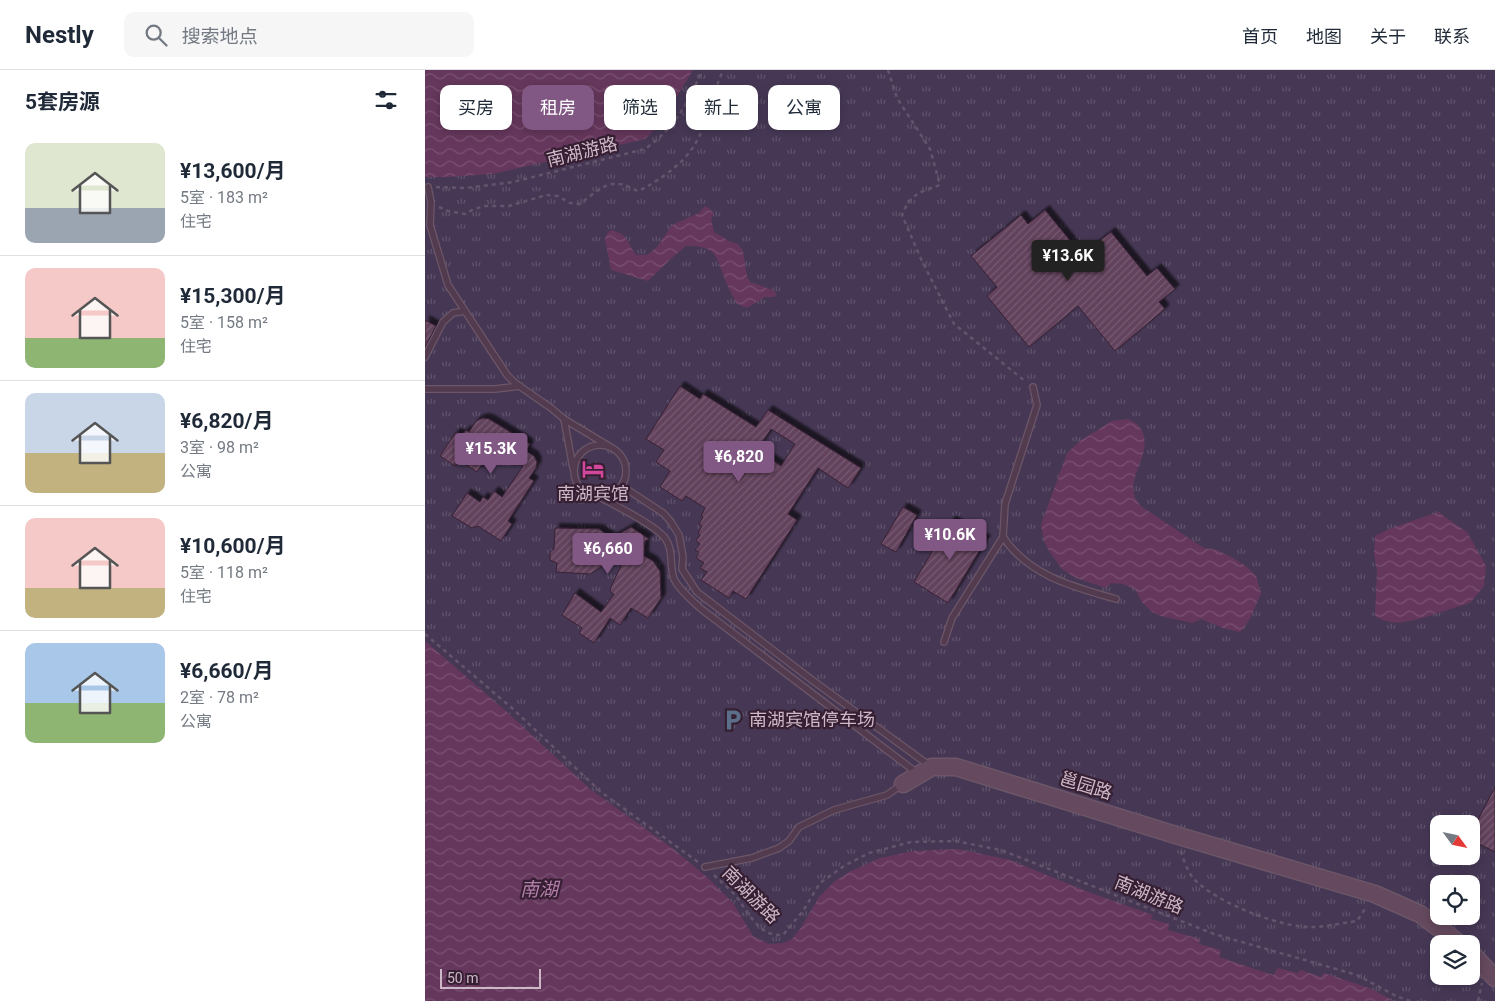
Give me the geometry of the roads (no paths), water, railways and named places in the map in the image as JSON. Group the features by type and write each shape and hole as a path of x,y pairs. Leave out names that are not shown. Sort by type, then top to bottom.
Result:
{"street":[{"name":"邕园路","path":"926,771 957,767 1375,894 1420,914 1448,935"},
{"path":"903,784 926,771"},
{"path":"1480,962 1495,978"}],"lane":[{"path":"428,187 431,202 429,224 448,285 507,375 564,419 619,453 624,460 626,469 622,486 615,492 607,496 591,495 579,485 575,478 564,419"},
{"path":"425,357 443,322 453,313 465,311"},
{"path":"425,389 495,389 520,386"},
{"path":"943,642 952,618 1003,537 1005,504 1037,405 1033,387"},
{"path":"575,478 576,462 586,449 603,445 612,448"},
{"path":"622,486 655,508 671,522 679,535 683,557 682,569 697,592 926,771"},
{"path":"599,496 625,509 665,538 671,550 670,565 675,581 700,608 926,771"},
{"path":"1003,537 1011,549 1026,563 1043,574 1082,589 1117,599"},
{"path":"705,867 753,858 779,848 789,840 799,827 834,810 887,795 903,784"}],"water":[{"path":"425,70 693,70 676,98 676,85 604,85 604,130 654,130 645,139 493,174 425,177"},
{"path":"705,206 714,214 711,219 714,232 738,244 743,251 747,277 750,282 773,290 777,294 774,297 765,297 747,308 736,303 715,255 702,247 686,246 648,281 611,270 605,239 611,230 624,236 636,255 647,255 657,247 672,225 699,213"},
{"path":"1128,419 1138,425 1144,435 1145,446 1133,487 1135,497 1142,507 1204,548 1217,550 1233,558 1247,567 1256,576 1261,593 1250,619 1240,632 1223,628 1201,619 1192,623 1161,616 1152,612 1142,602 1135,589 1123,584 1111,583 1106,588 1076,578 1062,569 1049,551 1044,541 1041,525 1067,453 1080,441 1112,421"},
{"path":"1438,512 1467,532 1486,566 1484,586 1470,603 1418,619 1398,623 1375,616 1377,571 1374,553 1375,536 1389,529"},
{"name":"南湖","path":"425,641 507,712 590,789 672,848 708,878 733,903 753,936 769,944 783,943 792,939 819,897 834,882 849,872 880,858 914,851 958,849 1010,860 1091,893 1153,915 1151,919 1169,924 1168,930 1200,939 1199,944 1221,950 1219,957 1273,975 1278,968 1297,973 1301,970 1321,977 1324,973 1369,988 1394,1001 425,1001"}],"place":[{"name":"南湖宾馆","path":"593,469"},
{"name":"南湖宾馆停车场","path":"733,720"}]}
